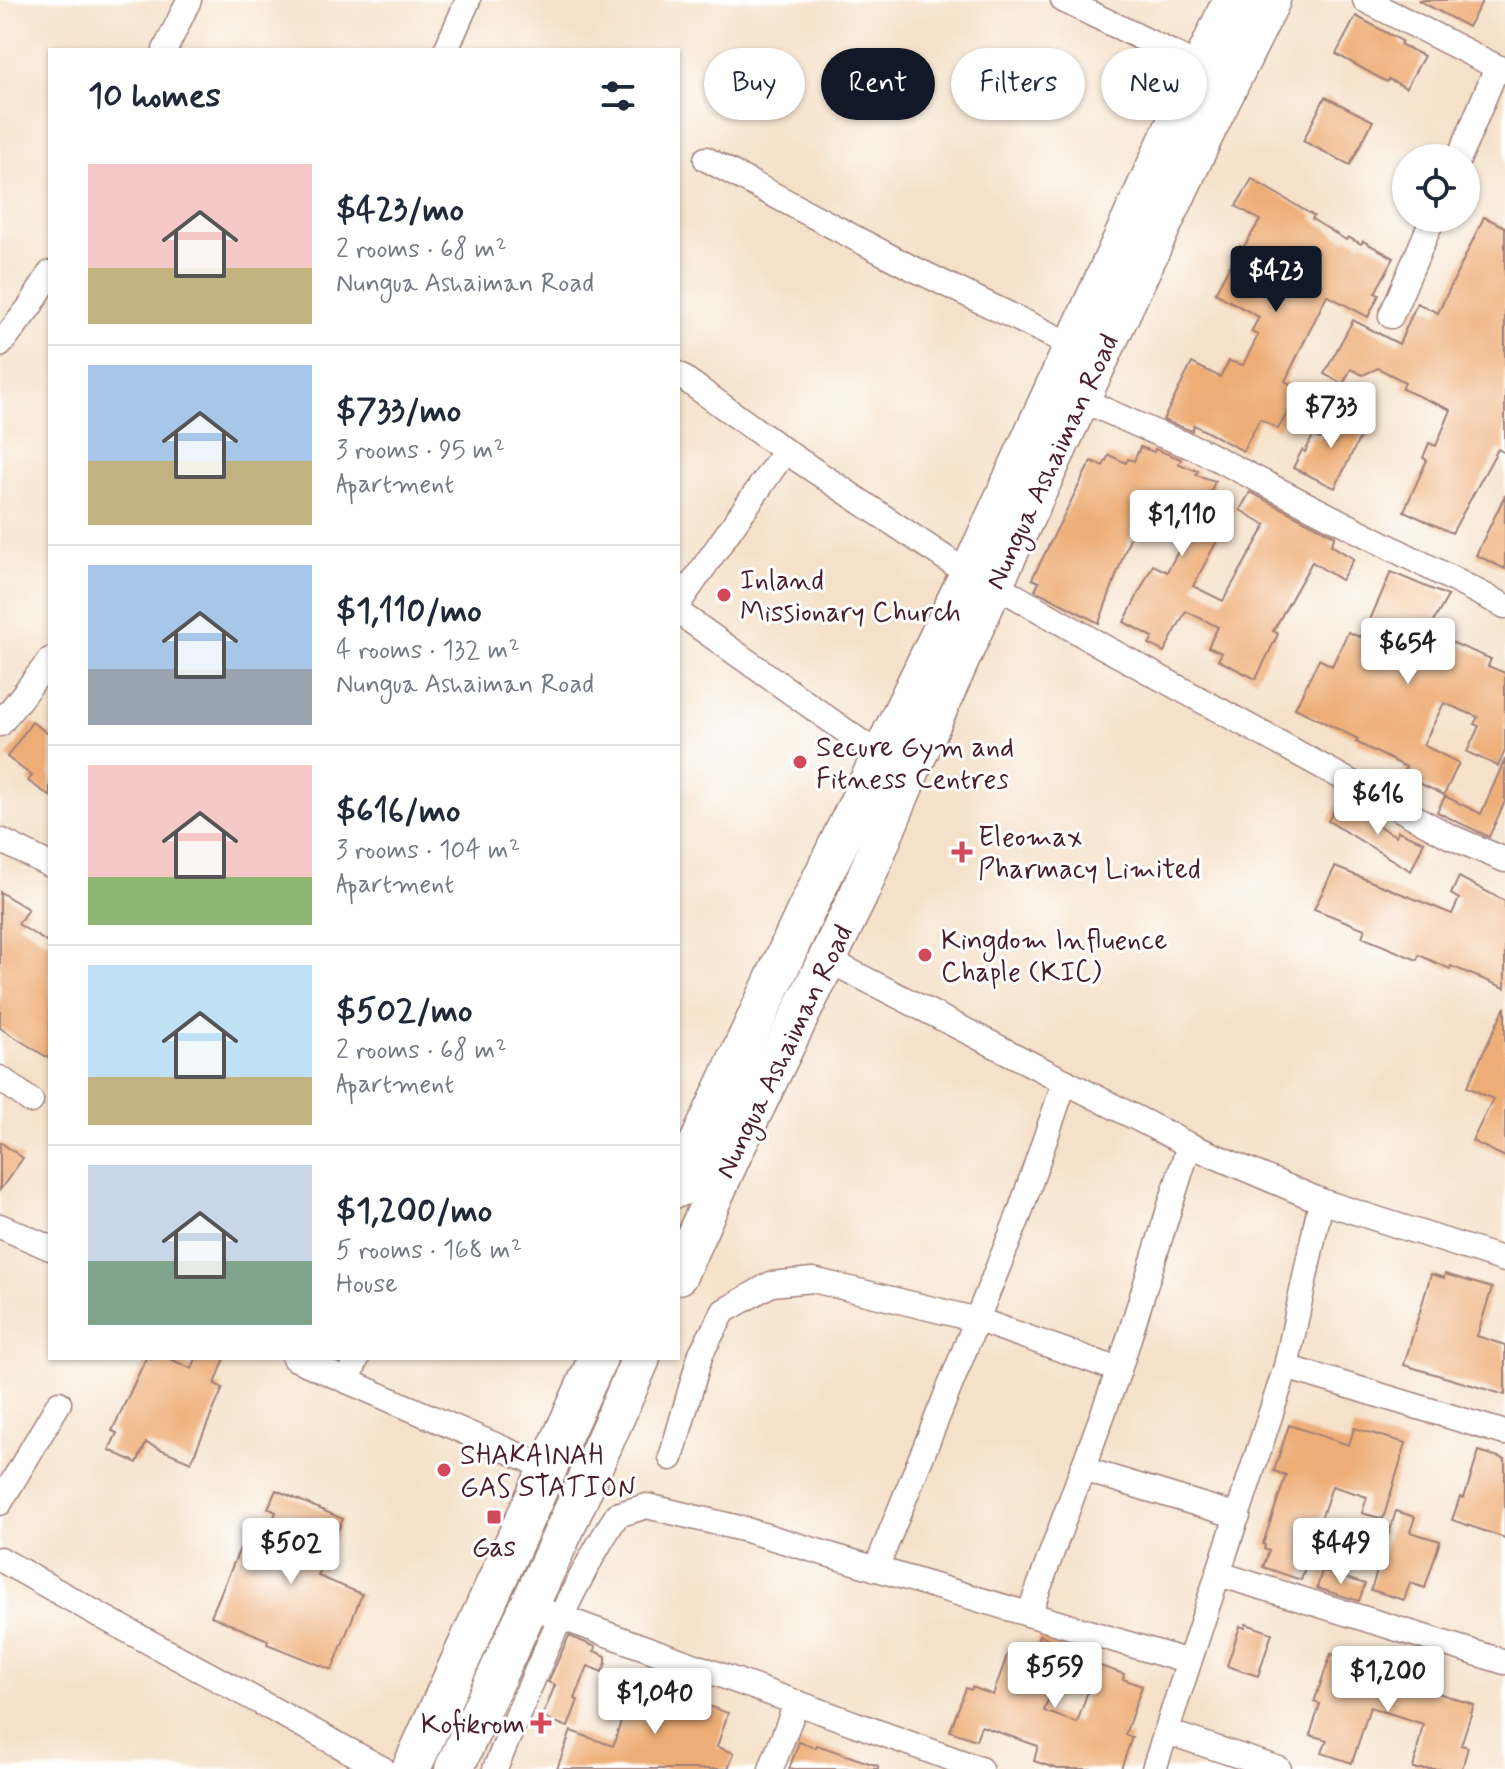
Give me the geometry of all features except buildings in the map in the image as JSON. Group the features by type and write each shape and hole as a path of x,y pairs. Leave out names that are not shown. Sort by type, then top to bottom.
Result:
{"main road":[{"name":"Nungua Ashaiman Road","path":"1207,54 1232,0"},
{"name":"Nungua Ashaiman Road","path":"682,1172 882,757 1080,399 1271,0"},
{"name":"Nungua Ashaiman Road","path":"680,1271 732,1155 828,960 1072,345 1176,120"},
{"path":"411,1769 597,1360"},
{"path":"454,1769 544,1611 584,1491 640,1360"},
{"path":"579,1399 617,1415"}],"street":[{"path":"166,48 189,0"},
{"path":"447,48 468,0"},
{"path":"1063,0 1162,48"},
{"path":"1365,0 1501,69 1466,144"},
{"path":"706,159 904,264 1072,345"},
{"path":"1391,316 1427,232"},
{"path":"0,345 31,305 48,276"},
{"path":"680,375 785,451 981,579 1449,836 1505,860"},
{"path":"1080,399 1200,450 1505,606"},
{"path":"680,601 785,451"},
{"path":"680,613 882,757"},
{"path":"0,724 48,663"},
{"path":"0,840 48,864"},
{"path":"828,960 1189,1145 1321,1201 1505,1260"},
{"path":"0,1078 31,1101"},
{"path":"876,1569 1019,1215 1065,1081"},
{"path":"1029,1614 1119,1370 1189,1145"},
{"path":"1154,1769 1286,1367 1321,1201"},
{"path":"0,1226 48,1247"},
{"path":"671,1458 701,1353 724,1311 771,1284 813,1280 978,1320 1119,1370"},
{"path":"299,1360 548,1468"},
{"path":"348,1381 356,1360"},
{"path":"1286,1367 1505,1433"},
{"path":"0,1503 59,1403"},
{"path":"1082,1469 1238,1516"},
{"path":"495,1769 544,1611 617,1515 647,1506 743,1529 1189,1662"},
{"path":"0,1559 383,1769"},
{"path":"1219,1574 1505,1662"},
{"path":"544,1611 980,1769"},
{"path":"771,1769 796,1704"},
{"path":"1167,1732 1279,1769"}],"place":[{"name":"Inland Missionary Church","path":"724,595"},
{"name":"Secure Gym and Fitness Centres","path":"800,762"},
{"name":"Eleomax Pharmacy Limited","path":"962,852"},
{"name":"Kingdom Influence Chaple (KIC)","path":"925,955"},
{"name":"SHAKAINAH GAS STATION","path":"444,1470"},
{"name":"Gas","path":"494,1517"},
{"name":"Kofikrom","path":"541,1723"}]}
